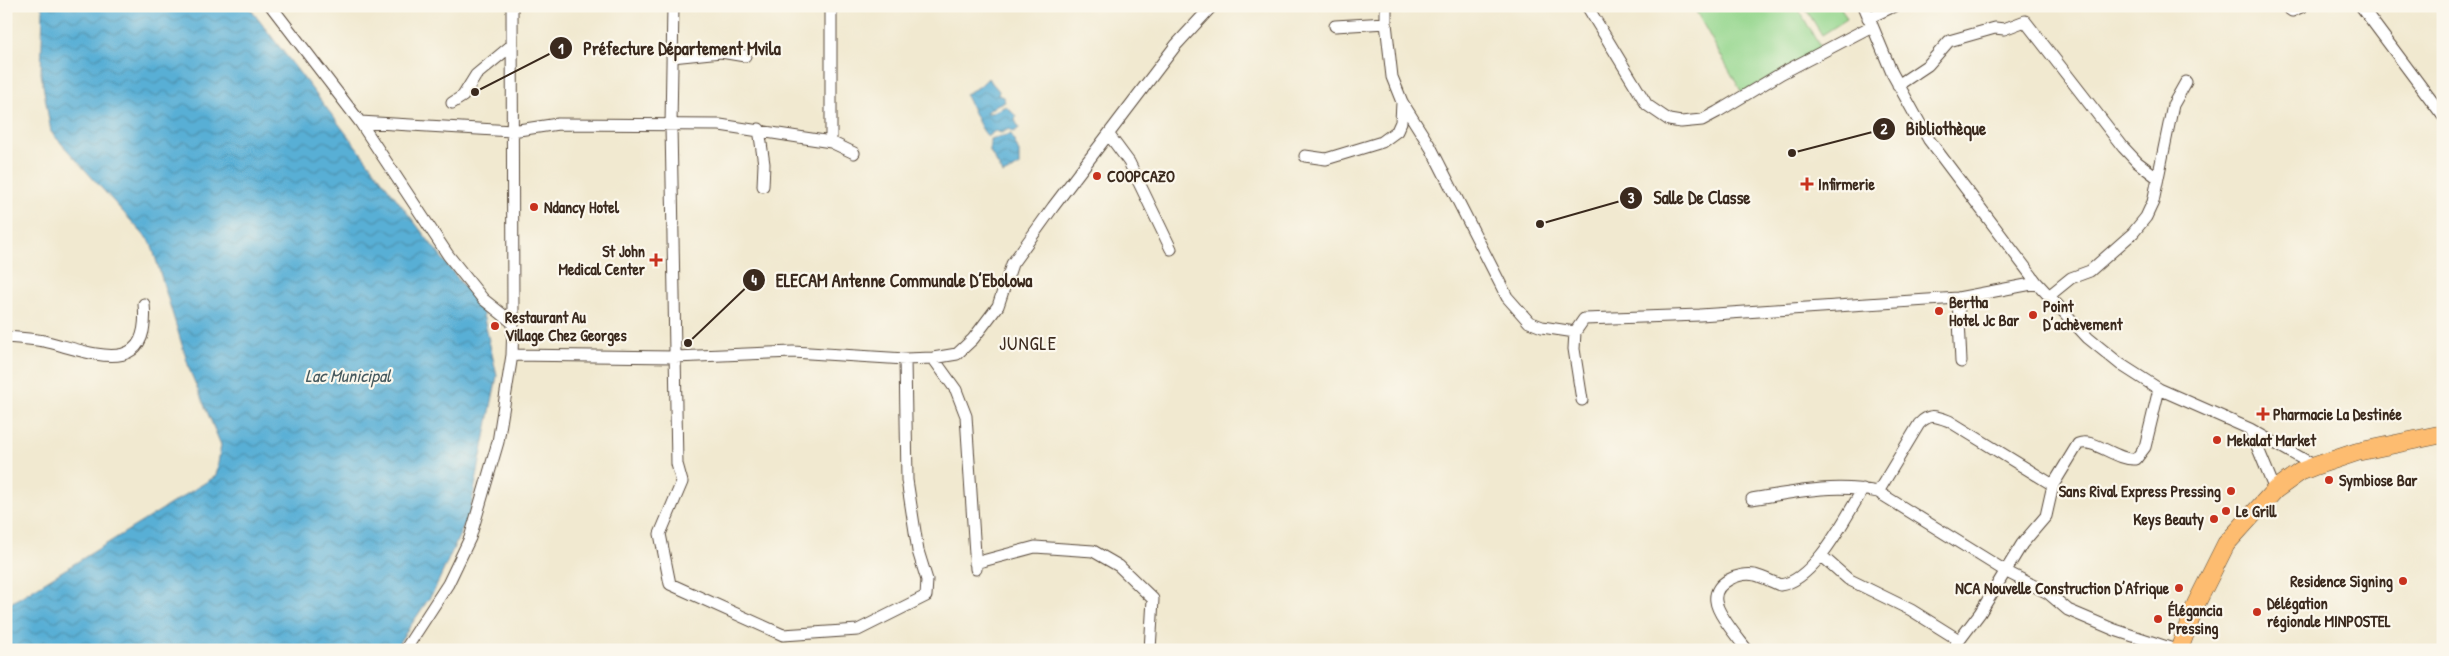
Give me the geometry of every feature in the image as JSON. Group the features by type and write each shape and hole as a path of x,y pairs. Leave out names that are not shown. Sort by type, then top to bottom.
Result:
{"highway":[{"path":"2178,650 2196,604 2226,544 2275,490 2300,472 2315,466 2358,452 2443,434"}],"street":[{"path":"271,6 360,122 448,255 483,300 513,323"},
{"path":"405,650 448,584 470,538 498,442 512,355 512,6"},
{"path":"673,6 671,125 677,464 682,482 660,534 670,584 783,635 858,630 926,596 928,580 918,551 907,480 905,359"},
{"path":"831,6 831,142"},
{"path":"512,355 676,357 793,352 905,359 933,358 957,354 973,339 998,306 1012,264 1053,207 1109,136 1176,45 1212,6"},
{"path":"1386,6 1392,78 1402,102 1431,148 1507,297 1528,322 1542,327 1575,332"},
{"path":"1587,6 1646,105 1669,120 1681,122 1702,120 1717,112 1894,6"},
{"path":"1864,6 1898,86 1929,140 2037,283 2103,352 2159,389 2250,429 2315,466"},
{"path":"2285,6 2292,11 2303,6"},
{"path":"2362,6 2443,116"},
{"path":"1898,86 1928,65 1949,41 1995,28 2004,29 2024,21 2123,148 2137,162 2158,178"},
{"path":"1335,26 1386,23"},
{"path":"452,103 463,96 476,75 512,45"},
{"path":"672,57 721,52 745,56"},
{"path":"2050,295 2070,278 2090,271 2140,226 2153,202 2173,105 2186,82"},
{"path":"1305,156 1326,159 1382,142 1397,131 1401,122 1402,102"},
{"path":"360,122 512,131 558,124 720,125 759,130 788,137 831,142 854,153"},
{"path":"759,130 764,164 763,186"},
{"path":"1109,136 1129,162 1171,249"},
{"path":"1582,400 1574,349 1575,332 1584,319 1700,315 1958,298 2037,283"},
{"path":"1958,298 1961,362"},
{"path":"6,337 42,341 91,354 126,355 137,347 143,336 144,304"},
{"path":"933,358 956,390 966,416 975,566 1035,547 1093,551 1119,566 1153,599 1150,650"},
{"path":"1822,556 1848,580 1911,610 1956,645 2007,572 2022,544 2046,516 2053,485 2078,444 2088,442 2126,460 2136,458 2145,447 2159,389"},
{"path":"1878,492 1918,424 1924,418 1934,415 1949,421 2053,485"},
{"path":"2250,429 2275,490"},
{"path":"1752,499 1819,488 1863,489 1878,492 2007,572 2048,593 2068,610 2115,630 2178,650"},
{"path":"1747,650 1719,610 1716,601 1718,591 1726,580 1741,575 1754,575 1780,585 1786,584 1822,556 1863,489"}],"green space":[{"path":"1693,6 1797,6 1821,49 1742,93"},
{"path":"1804,6 1840,6 1847,19 1822,35"}],"water":[{"name":"Lac Municipal","path":"40,6 248,6 482,310 497,376 470,512 434,591 394,650 6,650 6,606 216,476 221,445 190,371 151,243 51,132 41,73 43,10"},
{"path":"988,78 999,91 998,95 1003,97 1005,102 998,104 985,113 991,113 1006,106 1016,116 1015,120 1019,128 1014,132 1009,129 1001,133 995,131 988,136 976,117 965,94 979,87"},
{"path":"1011,134 1019,152 1019,166 1003,174 990,151 990,139"}],"place":[{"name":"Préfecture Département Mvila","path":"475,92"},
{"name":"Bibliothèque","path":"1792,153"},
{"name":"COOPCAZO","path":"1097,176"},
{"name":"Infirmerie","path":"1807,184"},
{"name":"Ndancy Hotel","path":"534,207"},
{"name":"Salle De Classe","path":"1540,224"},
{"name":"St John Medical Center","path":"656,260"},
{"name":"Bertha Hotel Jc Bar","path":"1939,311"},
{"name":"Point D’achèvement","path":"2033,315"},
{"name":"Restaurant Au Village Chez Georges","path":"495,326"},
{"name":"ELECAM Antenne Communale D’Ebolowa","path":"688,343"},
{"name":"Pharmacie La Destinée","path":"2263,414"},
{"name":"Mekalat Market","path":"2217,440"},
{"name":"Symbiose Bar","path":"2329,480"},
{"name":"Sans Rival Express Pressing","path":"2231,491"},
{"name":"Le Grill","path":"2226,511"},
{"name":"Keys Beauty","path":"2214,519"},
{"name":"Residence Signing","path":"2403,581"},
{"name":"NCA Nouvelle Construction D’Afrique","path":"2179,588"},
{"name":"Délégation régionale MINPOSTEL","path":"2257,612"},
{"name":"Élégancia Pressing","path":"2158,619"}],"district":[{"name":"JUNGLE","path":"1028,343"}]}
